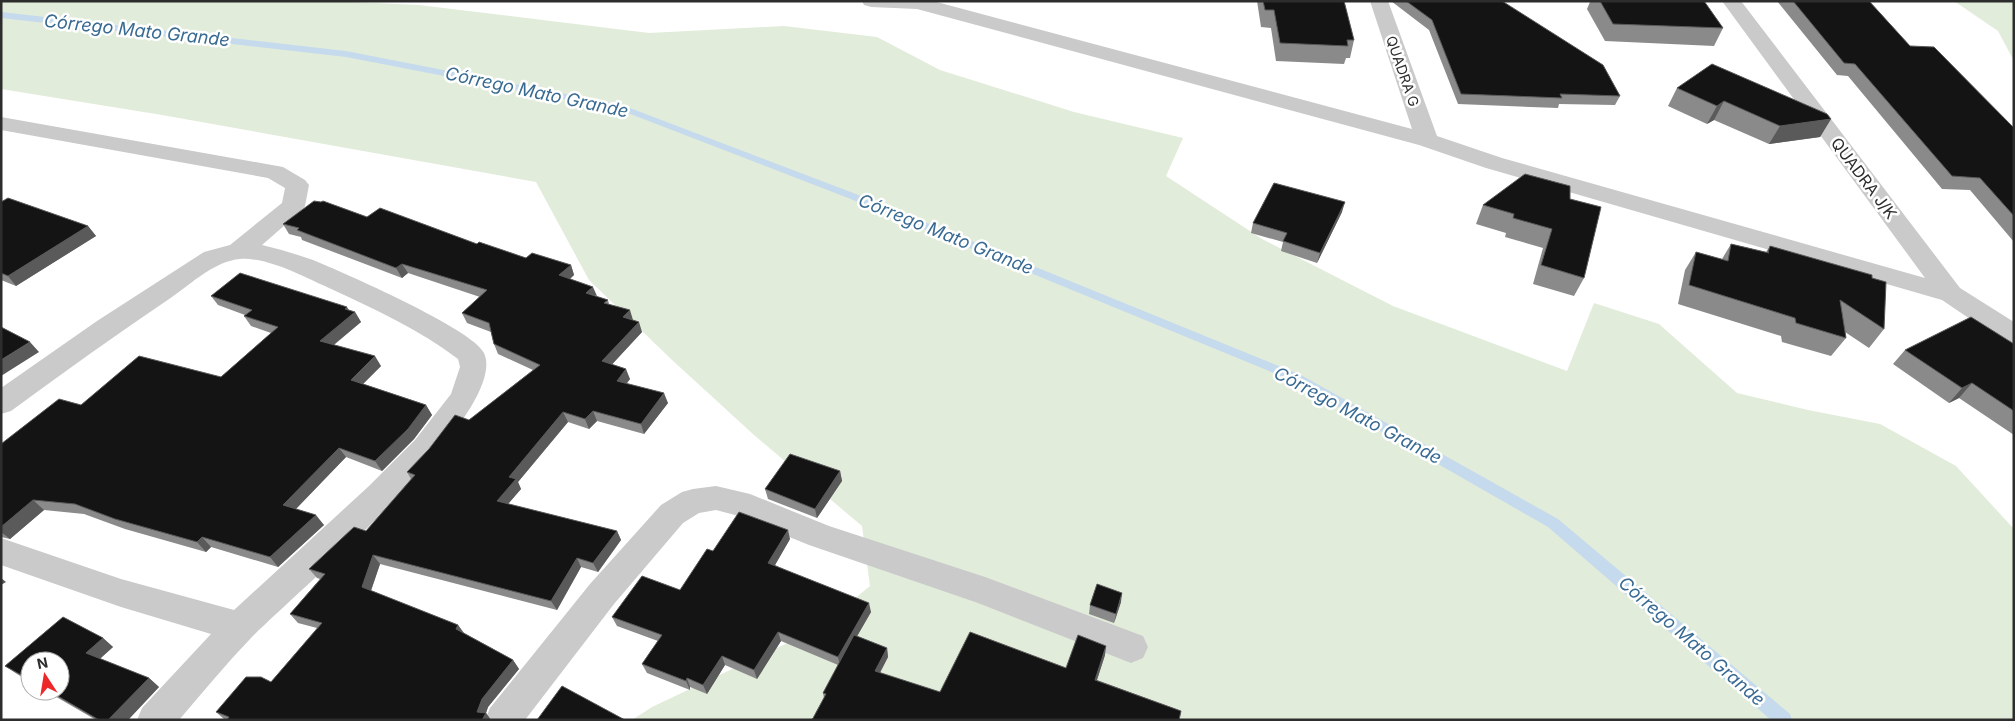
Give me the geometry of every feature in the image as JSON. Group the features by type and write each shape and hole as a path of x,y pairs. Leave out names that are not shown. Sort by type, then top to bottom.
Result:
{"street":[{"path":"871,1 918,2 1427,140 1494,163 1951,294"},
{"name":"QUADRA G","path":"1379,1 1427,140"},
{"name":"QUADRA J/K","path":"1731,1 1951,294 2014,335"},
{"path":"1,124 275,172 297,185 293,206 239,251"},
{"path":"1,403 106,328 191,272 213,258 239,251 256,251 303,266 400,310 448,337 471,354 474,367 470,384 462,400 425,448 380,495 239,627 155,720"},
{"path":"503,720 602,594 672,514 693,501 716,498 739,503 820,536 985,590 1131,647"},
{"path":"1,551 121,593 239,627"}],"green space":[{"path":"1,1 329,1 419,5 649,33 784,26 877,37 940,70 1074,112 1183,138 1166,176 1262,239 1393,306 1567,371 1594,303 1659,324 1737,393 1808,410 1880,424 1956,466 2014,529 2014,720 632,720 652,707 819,628 870,586 862,526 754,435 589,280 536,182 162,115 1,89"},
{"path":"1954,1 2014,1 2014,61 1998,31"}],"building":[{"path":"1263,1 1344,1 1354,40 1347,40 1348,46 1280,43 1274,10 1265,10"},
{"path":"1406,1 1502,1 1603,65 1620,96 1560,94 1562,98 1461,94 1432,20"},
{"path":"1600,1 1704,1 1723,28 1613,24"},
{"path":"1793,1 1869,1 1910,46 1934,47 2014,128 2014,216 1980,178 1952,176 1855,64 1844,63"},
{"path":"1712,64 1827,114 1831,119 1780,126 1724,101 1717,106 1677,88"},
{"path":"1525,174 1570,186 1570,199 1601,207 1584,278 1541,265 1552,229 1513,218 1514,214 1483,205"},
{"path":"1274,183 1345,202 1320,253 1283,241 1287,233 1253,223"},
{"path":"8,198 88,226 8,276 1,273 1,202"},
{"path":"314,201 323,201 367,217 380,208 477,244 479,242 526,258 532,253 571,265 559,275 593,287 586,293 608,300 604,303 630,310 623,317 639,322 602,361 626,369 617,381 664,393 641,424 593,411 585,419 563,412 509,477 516,479 497,501 617,531 593,563 577,558 551,601 373,555 362,587 458,625 456,629 513,660 482,699 477,712 486,713 482,720 227,720 229,717 216,712 246,677 261,677 271,682 322,623 290,614 325,574 309,569 354,527 366,531 415,475 407,472 429,449 455,415 469,420 540,365 494,344 489,323 462,313 487,290 402,264 396,268 297,230 299,228 283,224"},
{"path":"1731,244 1769,253 1770,246 1872,275 1872,278 1886,282 1884,329 1840,300 1846,338 1796,323 1795,318 1689,285 1696,252 1728,261"},
{"path":"240,273 347,307 345,309 355,312 320,341 375,356 351,380 426,405 408,429 375,461 339,448 283,505 316,515 270,557 202,537 197,542 115,519 75,504 33,500 1,527 1,444 59,399 81,405 139,356 221,377 278,327 244,316 252,310 211,296"},
{"path":"1971,317 2014,344 2014,411 1972,383 1962,388 1905,350"},
{"path":"1,327 30,342 1,360"},
{"path":"790,454 840,471 815,509 765,489"},
{"path":"739,512 788,530 768,563 869,603 838,657 778,632 754,670 722,656 703,685 687,678 686,681 642,664 662,635 612,617 642,576 680,590 707,549 713,551"},
{"path":"1097,584 1122,593 1116,614 1090,605"},
{"path":"63,617 103,638 86,653 149,678 108,720 99,720 66,701 70,701 70,651 23,651"},
{"path":"970,632 1066,668 1078,635 1106,646 1095,680 1181,711 1179,720 812,720 826,694 823,693 854,635 887,648 875,671 940,692"},
{"path":"20,653 20,674 5,666"},
{"path":"562,686 625,720 537,720"}],"waterway":[{"name":"Córrego Mato Grande","path":"1,15 346,54 622,108 852,196 1297,378 1553,523 1784,720"}]}
